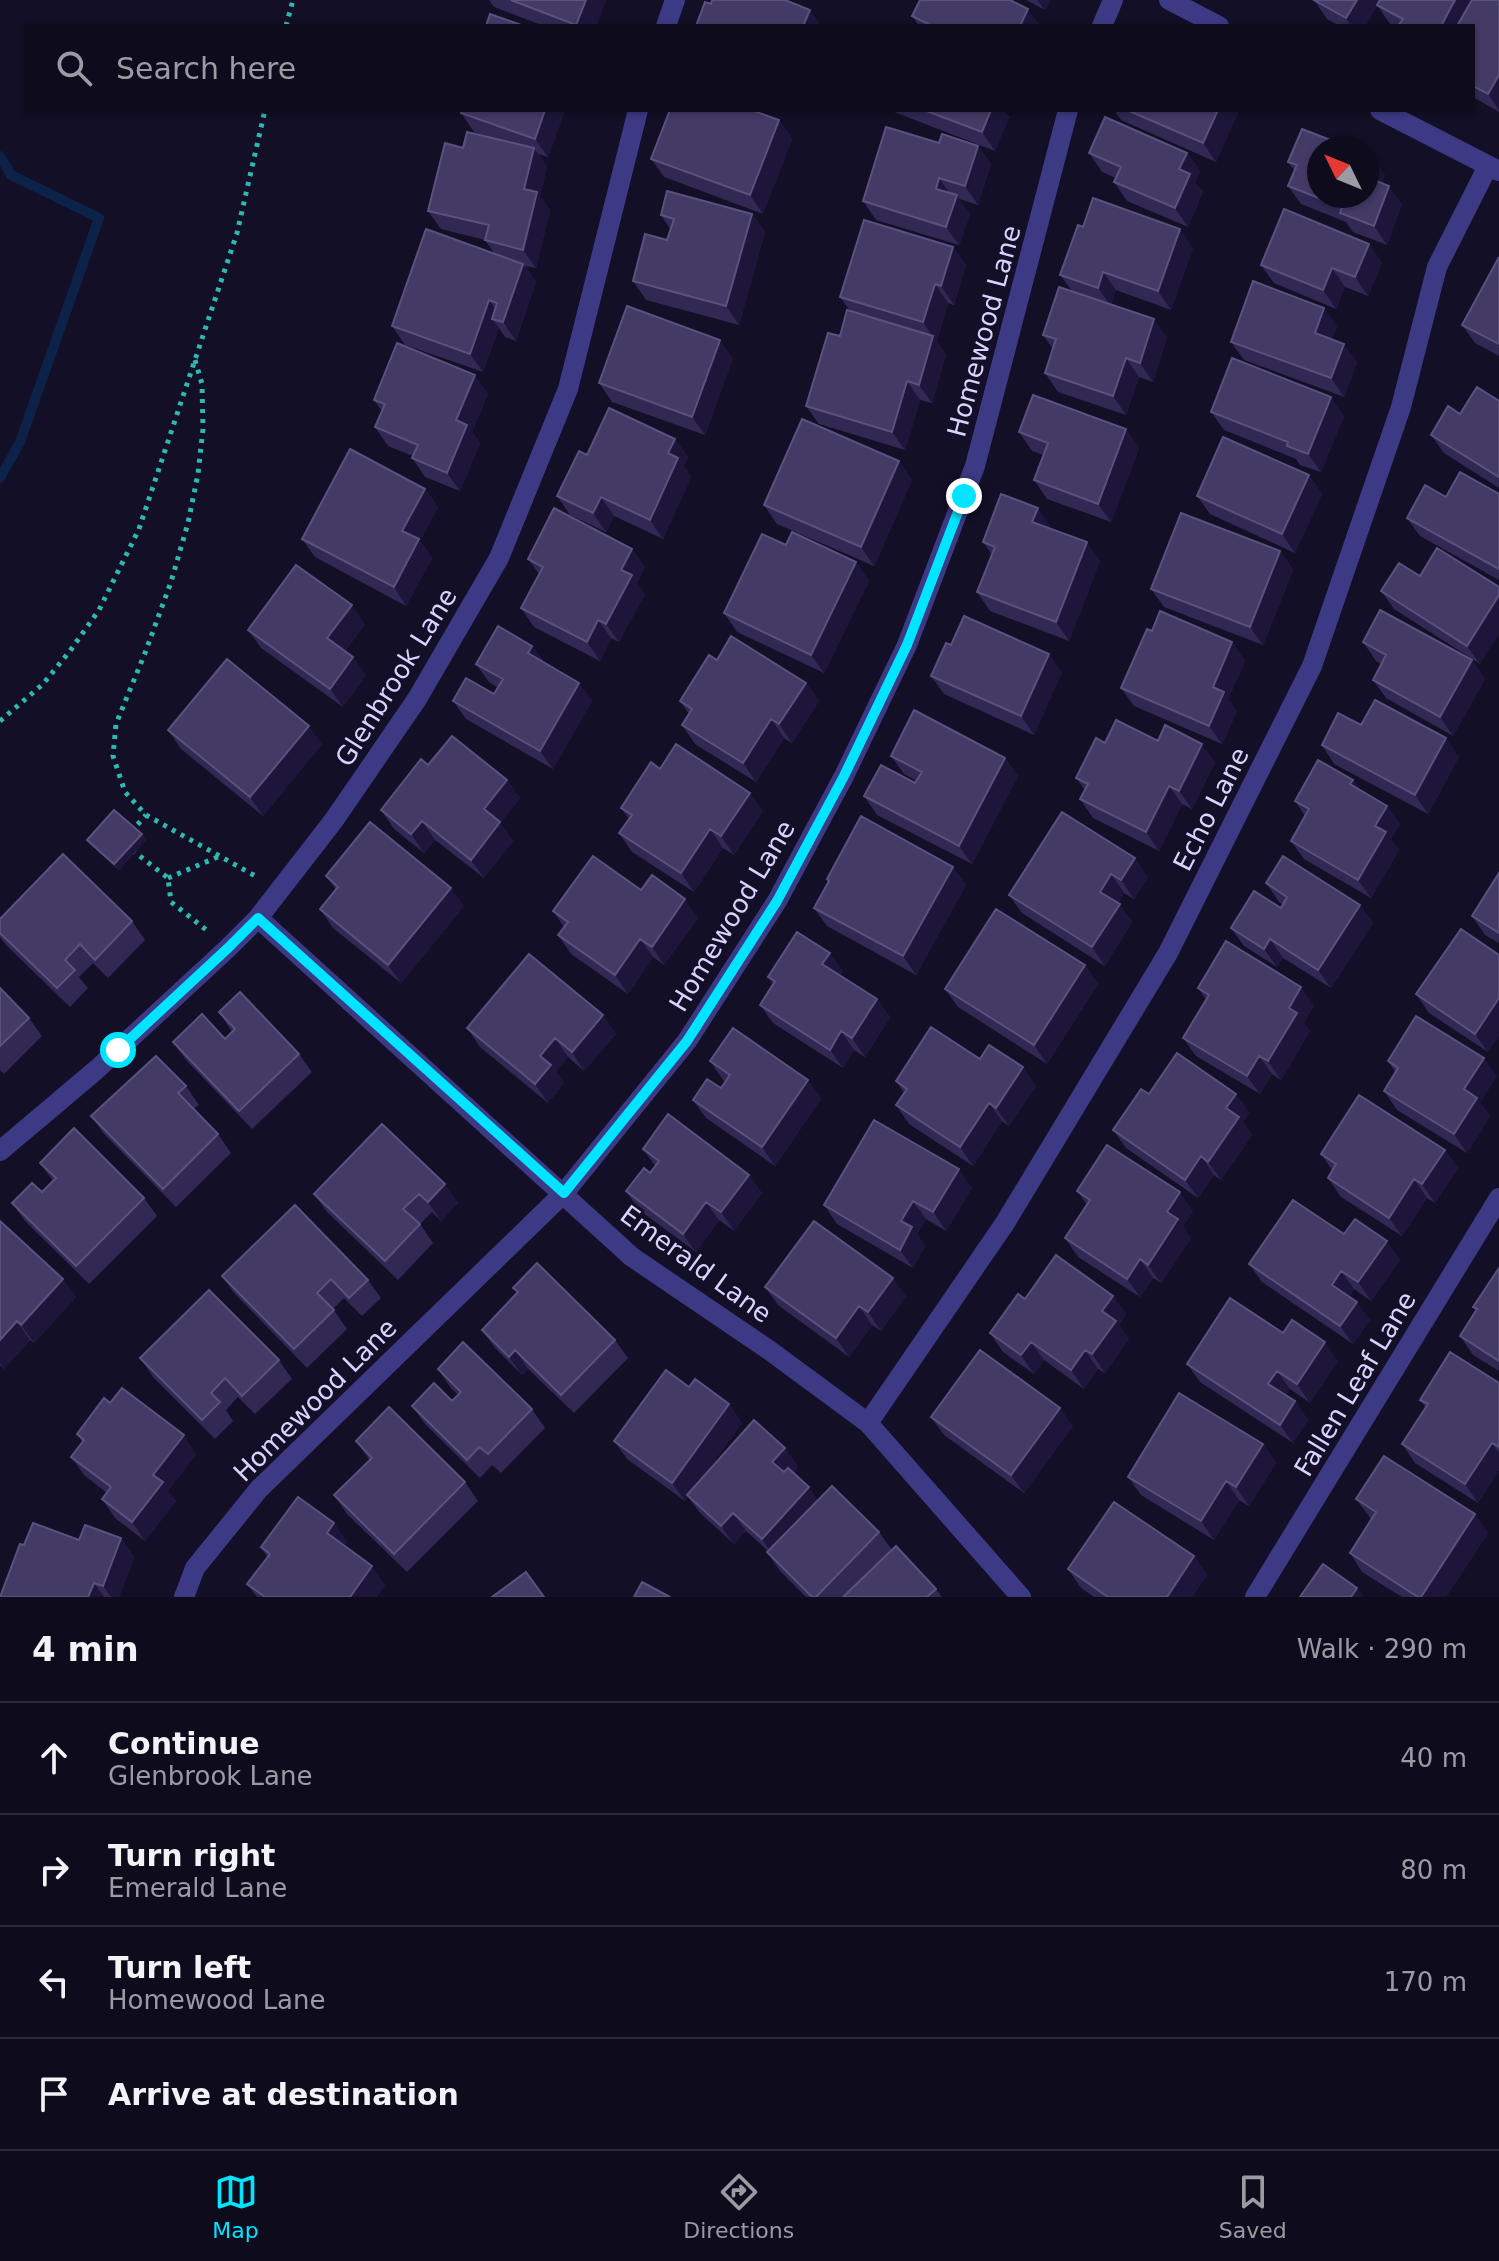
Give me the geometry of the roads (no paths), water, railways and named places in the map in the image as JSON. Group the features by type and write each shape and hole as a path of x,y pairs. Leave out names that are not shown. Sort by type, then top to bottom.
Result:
{"street":[{"path":"667,24 675,0"},
{"path":"1103,24 1113,0"},
{"path":"1169,0 1215,24"},
{"name":"Glenbrook Lane","path":"0,1151 96,1070 258,918 334,820 417,699 499,558 568,389 637,112"},
{"name":"Homewood Lane","path":"184,1597 195,1568 259,1489 564,1193 687,1041 777,901 844,776 907,645 975,466 1067,112"},
{"path":"1384,112 1493,168"},
{"name":"Echo Lane","path":"868,1423 1005,1223 1168,953 1312,666 1401,407 1437,267 1493,168"},
{"name":"Emerald Lane","path":"258,918 632,1257 769,1350 868,1423 1021,1597"},
{"name":"Fallen Leaf Lane","path":"1255,1597 1499,1198"}],"waterway":[{"path":"0,156 11,175 99,218 20,442 0,478"}]}
